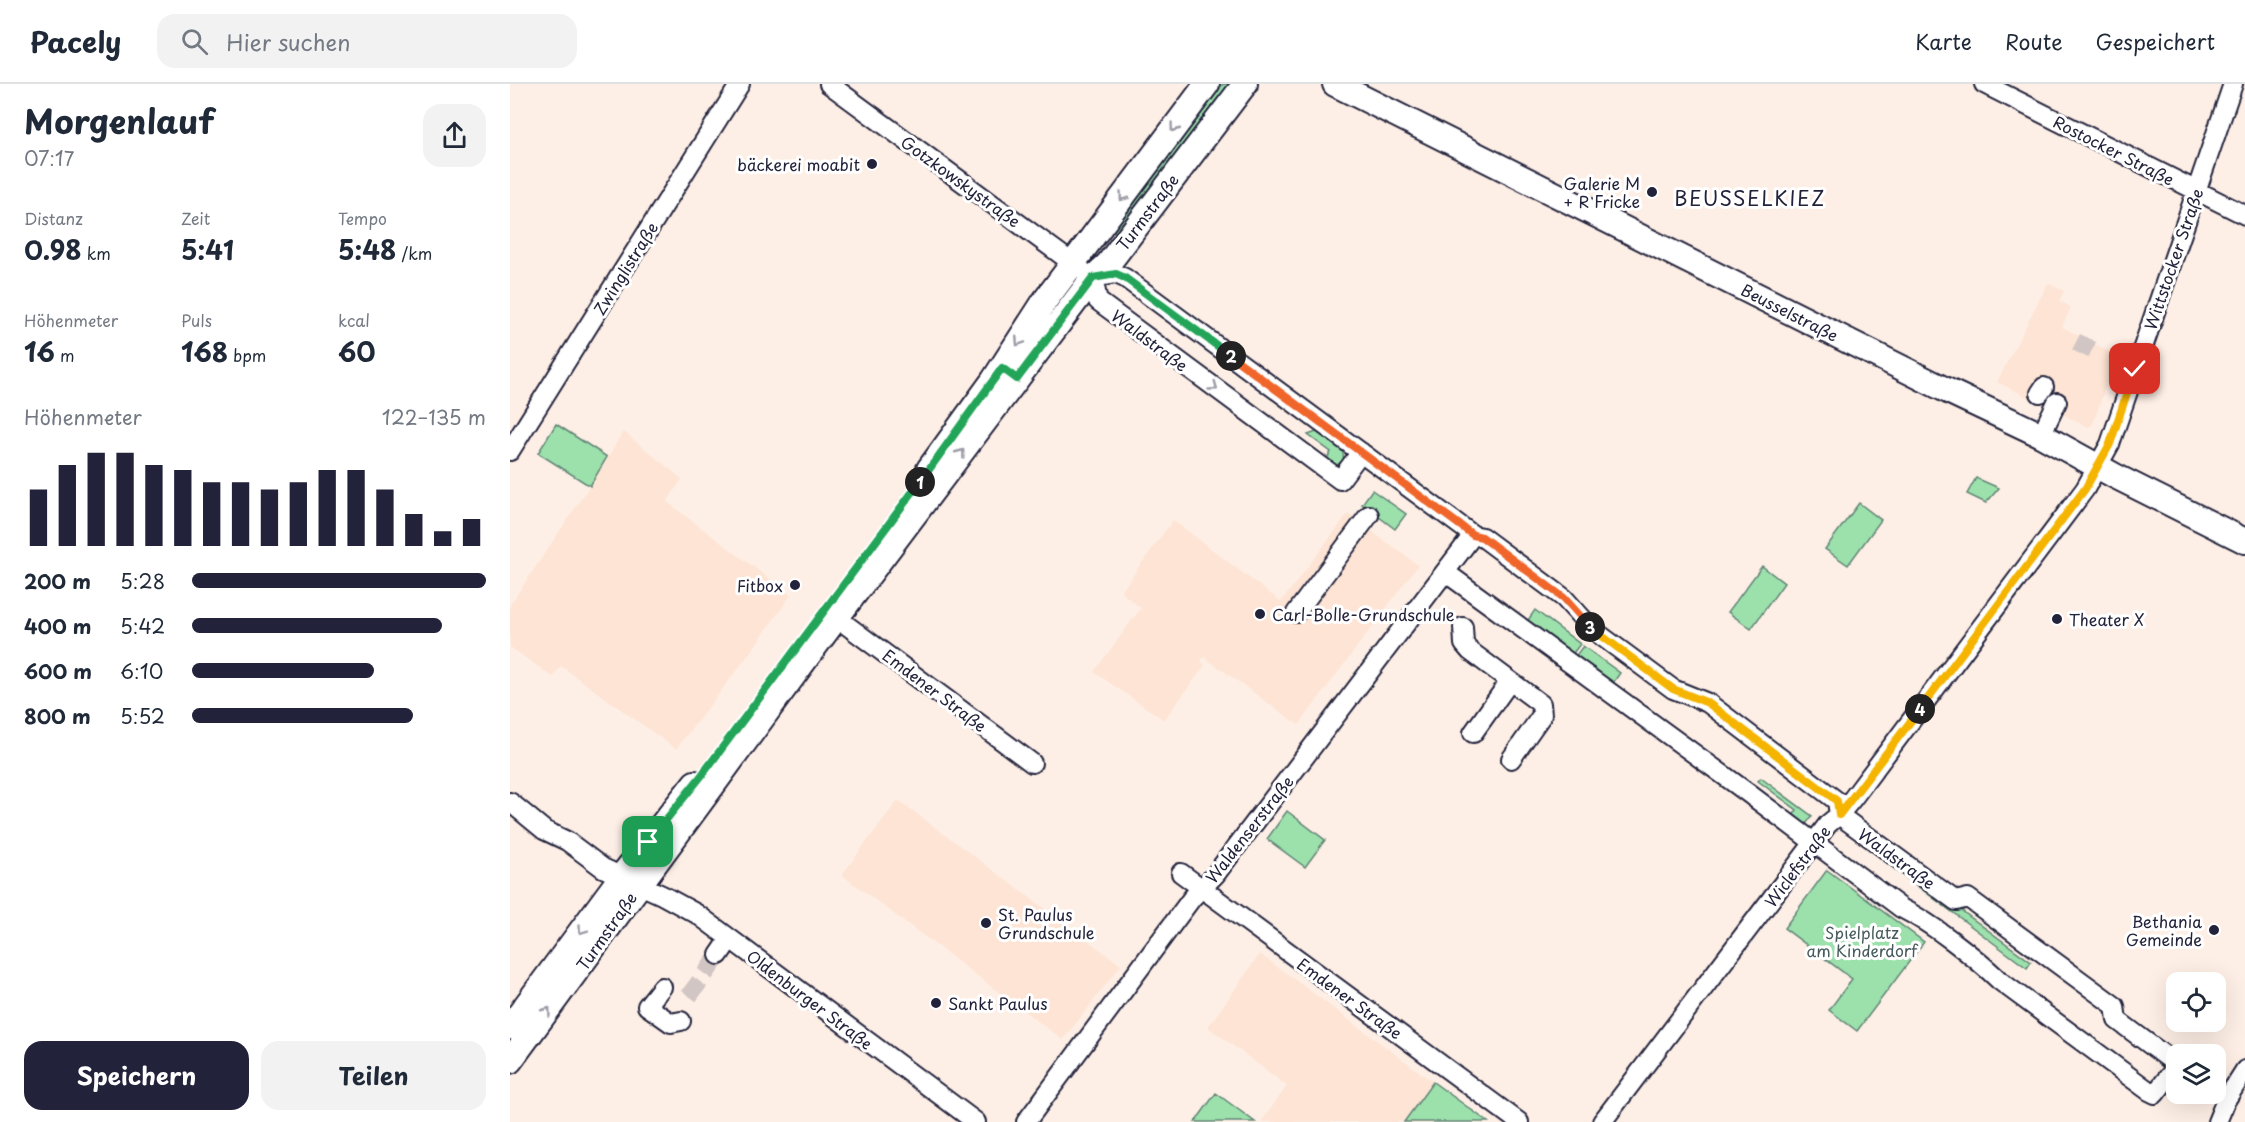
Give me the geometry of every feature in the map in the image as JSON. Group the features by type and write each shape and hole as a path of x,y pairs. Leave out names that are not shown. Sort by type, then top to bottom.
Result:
{"main road":[{"name":"Turmstraße","path":"510,1027 630,880 837,618 1010,374 1044,302 1207,84"},
{"name":"Turmstraße","path":"510,1061 570,981 630,880 715,757 897,513 1010,374 1107,264 1245,84"},
{"name":"Beusselstraße","path":"1335,84 1948,392 2041,435 2245,541"}],"street":[{"name":"Zwinglistraße","path":"510,452 740,84"},
{"name":"Gotzkowskystraße","path":"829,84 1093,278"},
{"name":"Rostocker Straße","path":"1984,84 2245,215"},
{"name":"Wittstocker Straße","path":"2098,466 2110,444 2233,84"},
{"name":"Waldstraße","path":"1361,452 1340,480 1098,301 1093,278 1116,274 1125,278 1361,452 1473,535 1482,537 1564,598 1592,629 1673,689 1708,703 1796,769 1837,801 1839,815 1956,901 1968,898 2115,1006 2117,1020 2166,1058"},
{"path":"2041,435 2057,402"},
{"name":"Wiclefstraße","path":"1602,1122 1828,824 1839,815 2077,500 2098,466"},
{"path":"1296,613 1369,516"},
{"name":"Waldenserstraße","path":"1026,1122 1192,898 1215,875 1473,535"},
{"name":"Waldstraße","path":"1445,572 1901,908 1987,968 2000,981 2149,1091 2155,1094 2166,1081"},
{"name":"Emdener Straße","path":"837,618 1032,763"},
{"path":"1463,627 1464,644 1470,651 1541,704 1542,715 1511,759"},
{"path":"1473,733 1510,681"},
{"name":"Oldenburger Straße","path":"510,802 544,830 567,841 603,868 698,914 976,1122"},
{"name":"Emdener Straße","path":"1181,873 1519,1122"},
{"path":"719,955 730,939"},
{"path":"662,987 647,1006 671,1023 681,1021"},
{"path":"2226,1091 2245,1070"},
{"path":"2217,1122 2220,1104"}],"shaded area":[{"path":"2048,283 2064,291 2059,301 2071,307 2062,327 2116,355 2093,424 2088,427 1997,382"},
{"path":"623,431 682,479 667,502 791,595 747,657 676,749 561,666 553,677 510,647 510,605 604,465"},
{"name":"Carl-Bolle-Grundschule","path":"1348,514 1418,565 1299,725 1204,657 1201,661 1205,665 1164,720 1094,672 1141,608 1121,592 1173,520 1281,602"},
{"name":"St. Paulus Grundschule","path":"898,800 1121,965 1063,1040 842,875"},
{"path":"1260,954 1433,1082 1404,1122 1261,1122 1287,1086 1208,1027"}],"green space":[{"path":"1223,84 1230,84 1118,234 1113,230"},
{"path":"556,424 607,457 590,486 538,453"},
{"path":"1319,431 1342,450 1343,460 1336,466 1324,463 1331,452 1308,435"},
{"path":"1976,478 1999,488 1986,503 1967,494"},
{"path":"1372,490 1406,514 1395,529 1362,504"},
{"path":"1859,503 1881,520 1848,565 1825,549"},
{"path":"1762,566 1784,583 1751,629 1728,612"},
{"path":"1535,610 1580,644 1571,656 1526,623"},
{"path":"1583,646 1620,673 1611,686 1574,658"},
{"path":"1761,778 1812,816 1804,827 1792,817 1797,810 1758,781"},
{"path":"1287,811 1325,840 1305,867 1267,839"},
{"path":"1875,847 2031,962 2027,968 1881,859 1873,850"},
{"name":"Spielplatz am Kinderdorf","path":"1827,870 1924,942 1857,1031 1829,1010 1852,979 1784,928"},
{"path":"1433,1082 1488,1122 1404,1122"},
{"path":"1216,1093 1255,1122 1195,1122"}],"tunnel":[{"path":"2076,342 2100,354"},
{"path":"689,996 719,955"}],"place":[{"name":"bäckerei moabit","path":"872,164"},
{"name":"Galerie M + R Fricke","path":"1652,192"},
{"name":"Fitbox","path":"795,585"},
{"name":"Carl-Bolle-Grundschule","path":"1260,614"},
{"name":"Theater X","path":"2057,619"},
{"name":"St. Paulus Grundschule","path":"986,923"},
{"name":"Bethania Gemeinde","path":"2214,930"},
{"name":"Sankt Paulus","path":"936,1003"}],"district":[{"name":"BEUSSELKIEZ","path":"1750,198"}],"route":[{"path":"648,842 702,775 904,504 1002,368 1017,379 1093,278 1116,274 1125,278 1473,535 1482,537 1564,598 1592,629 1673,689 1708,703 1837,801 1839,815 2085,489 2110,444 2135,369"}]}
